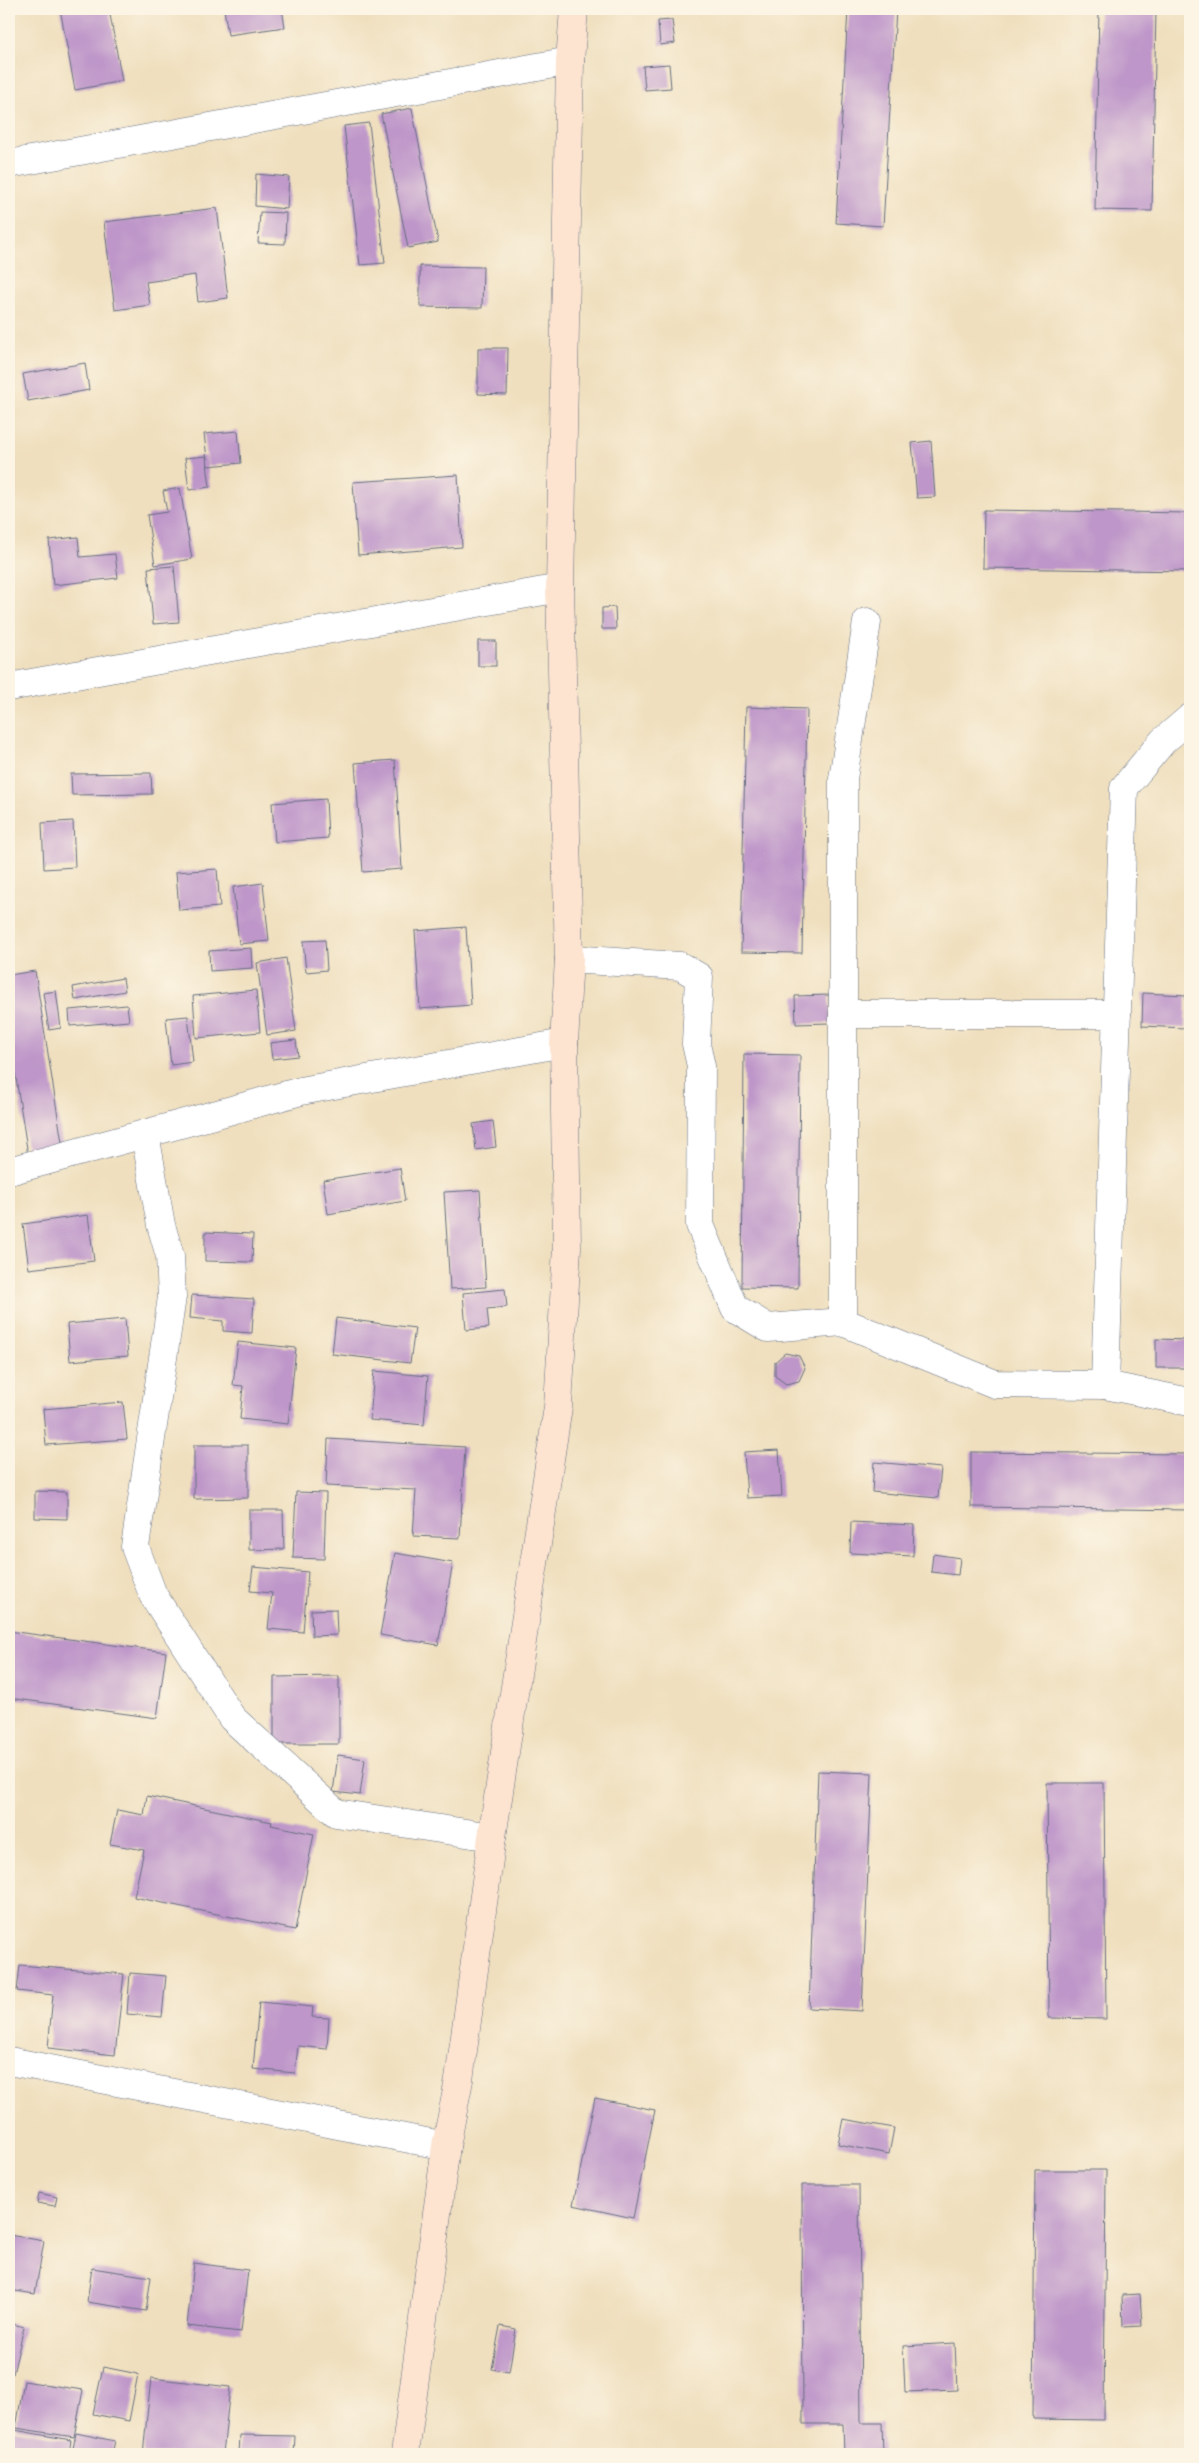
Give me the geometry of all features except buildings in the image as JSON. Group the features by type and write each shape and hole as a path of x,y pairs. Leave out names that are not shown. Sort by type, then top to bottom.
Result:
{"street":[{"path":"405,2454 446,2146 459,2080 492,1837 558,1408 567,1247 564,1043 569,959 560,588 570,61 574,9"},
{"path":"9,164 570,61"},
{"path":"9,687 560,588"},
{"path":"843,1322 843,779 867,622"},
{"path":"1105,1384 1124,788 1163,741 1190,718"},
{"path":"569,959 680,966 699,976 696,1044 702,1066 700,1225 735,1308 768,1328 843,1322 995,1384 1105,1384 1190,1402"},
{"path":"843,1014 1117,1014"},
{"path":"9,1172 301,1091 564,1043"},
{"path":"144,1134 161,1225 170,1256 172,1297 135,1547 153,1595 232,1718 336,1813 492,1837"},
{"path":"9,2061 446,2146"}]}
